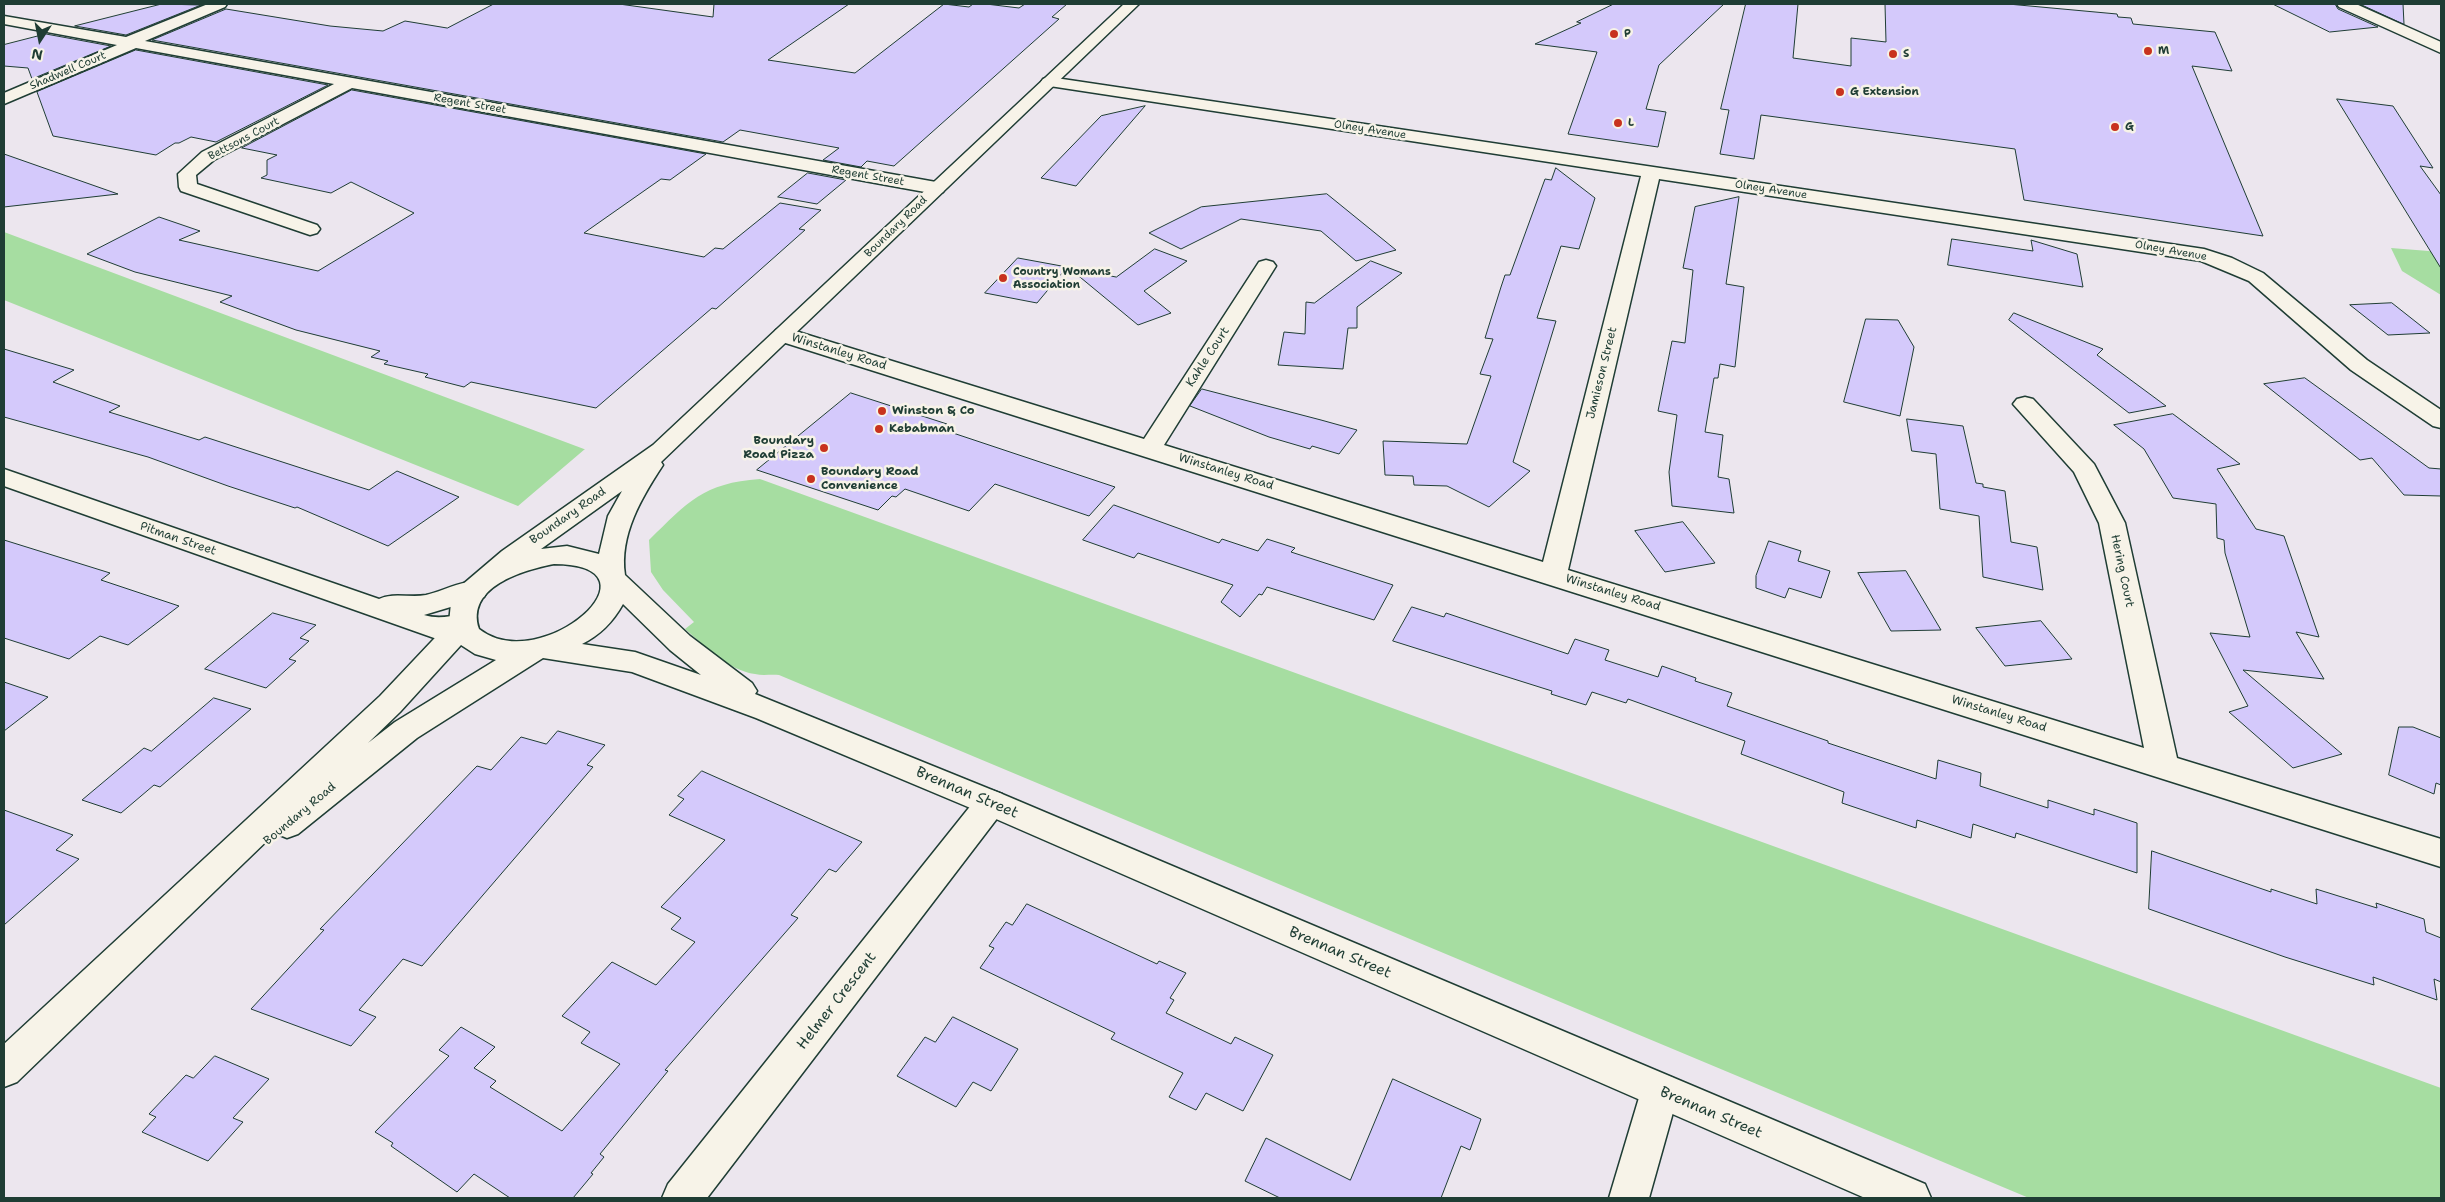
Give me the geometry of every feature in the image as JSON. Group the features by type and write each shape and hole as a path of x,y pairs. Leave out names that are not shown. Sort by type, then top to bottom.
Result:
{"street":[{"name":"Shadwell Court","path":"4,99 220,4"},
{"name":"Boundary Road","path":"477,587 516,553 660,452 1132,4"},
{"path":"2344,4 2441,48"},
{"name":"Regent Street","path":"4,20 936,188"},
{"name":"Olney Avenue","path":"1049,82 2204,255 2225,262 2256,277 2359,365 2441,421"},
{"name":"Bettsons Court","path":"310,229 188,187 187,174 208,156 349,83"},
{"name":"Jamieson Street","path":"1554,574 1651,172"},
{"name":"Kahle Court","path":"1150,448 1266,266"},
{"name":"Winstanley Road","path":"784,335 1554,574 2441,853"},
{"name":"Hering Court","path":"2025,404 2085,469 2112,523 2163,765"},
{"name":"Boundary Road","path":"612,577 612,548 620,515 625,502 660,452"},
{"name":"Pitman Street","path":"4,477 437,629 464,625"},
{"path":"554,555 576,555 594,559 602,563 612,577 610,602 599,617 571,637 538,648 511,651 489,647 469,636 464,625 463,607 477,587 519,563 554,555"},
{"name":"Brennan Street","path":"612,577 693,654 767,710"},
{"name":"Pitman Street","path":"353,601 410,607 434,603 477,587"},
{"name":"Boundary Road","path":"4,1069 390,704 464,625"},
{"name":"Boundary Road","path":"78,998 389,743 468,690 538,648"},
{"name":"Brennan Street","path":"538,648 635,662 767,710 991,803 1911,1198"},
{"name":"Helmer Crescent","path":"682,1198 991,803"},
{"path":"1629,1198 1660,1090"}],"green space":[{"path":"4,232 585,449 518,506 4,300"},
{"path":"2391,248 2441,252 2441,295 2402,271"},
{"path":"760,479 2441,1088 2441,1198 2029,1198 779,675 758,675 745,672 726,663 685,629 694,622 663,590 651,572 649,540 686,505 710,490 740,481"}],"building":[{"path":"162,4 201,5 126,35 75,26"},
{"path":"494,4 619,4 713,17 714,4 849,4 768,60 855,73 944,4 969,7 973,4 986,4 1019,8 1025,4 1067,4 1052,17 1059,19 894,166 867,161 861,167 823,160 839,148 740,130 723,142 152,40 226,9 330,26 383,31 405,21 447,28"},
{"path":"1614,4 1724,4 1659,65 1646,109 1666,112 1658,147 1568,134 1597,52 1535,44 1581,23 1577,22"},
{"path":"1746,4 1798,4 1793,58 1851,66 1851,38 1886,42 1885,4 2008,4 2117,14 2118,17 2131,18 2133,24 2215,32 2232,71 2192,66 2263,236 2024,200 2015,149 1761,115 1754,159 1720,154 1729,110 1721,109"},
{"path":"2273,4 2335,4 2338,9 2378,27 2330,32"},
{"path":"2360,4 2403,4 2404,24"},
{"path":"46,34 111,46 32,79 28,68 4,66 4,45"},
{"path":"136,50 328,85 216,142 191,137 175,143 156,155 53,136 37,92"},
{"path":"352,90 706,154 670,180 661,179 584,233 704,257 715,248 723,249 780,203 821,210 799,229 805,230 716,309 712,308 596,408 471,382 464,387 425,377 428,374 384,364 388,361 371,357 380,351 296,330 220,302 232,296 135,272 87,254 159,217 200,231 179,240 318,271 414,213 351,182 331,193 261,178 267,175 267,160 277,155 242,148"},
{"path":"2337,99 2393,106 2433,168 2420,166 2441,195 2441,268"},
{"path":"1145,106 1076,186 1041,178 1101,116"},
{"path":"4,154 118,194 4,207"},
{"path":"1556,168 1595,198 1579,249 1561,246 1537,318 1556,321 1513,462 1530,471 1489,507 1447,486 1414,485 1413,476 1385,475 1383,441 1467,444 1491,376 1480,374 1493,339 1485,338 1501,287 1505,275 1510,275 1545,179 1551,180"},
{"path":"808,173 846,180 817,204 778,197"},
{"path":"1327,194 1396,250 1356,261 1321,231 1241,219 1181,249 1149,233 1201,207"},
{"path":"1739,197 1726,284 1744,287 1735,367 1720,364 1718,378 1714,378 1705,432 1723,435 1718,477 1729,479 1734,513 1672,506 1669,472 1677,415 1658,411 1672,341 1685,343 1693,270 1683,268 1695,207"},
{"path":"1952,239 2033,251 2031,240 2077,254 2083,287 1948,265"},
{"path":"1155,249 1187,261 1144,291 1171,313 1138,325 1069,268 1116,277"},
{"name":"Country Womans Association","path":"1018,258 1067,267 1037,303 985,293"},
{"path":"1371,261 1402,273 1357,307 1357,328 1348,328 1343,369 1278,365 1284,332 1305,334 1306,302 1314,303"},
{"path":"2392,303 2430,333 2388,335 2350,305"},
{"path":"2014,313 2103,349 2097,355 2166,406 2129,413 2009,320"},
{"path":"1866,319 1898,320 1914,347 1900,416 1844,402"},
{"path":"4,349 74,370 53,382 120,406 109,412 199,440 205,437 369,490 397,471 459,497 388,546 297,507 295,508 228,486 148,457 4,417"},
{"path":"2305,378 2429,468 2441,469 2441,496 2404,495 2372,458 2360,460 2264,384"},
{"path":"1202,389 1357,430 1339,454 1312,446 1310,449 1269,437 1190,406"},
{"path":"851,393 947,424 941,429 1115,487 1089,516 995,484 969,511 905,489 896,497 892,496 878,510 757,470"},
{"path":"2173,414 2240,464 2217,469 2256,529 2284,536 2319,637 2296,632 2324,679 2243,670 2342,754 2293,768 2229,712 2248,706 2210,633 2250,637 2225,553 2224,540 2217,538 2216,504 2173,498 2144,449 2114,425"},
{"path":"1907,419 1963,426 1976,483 1983,484 1983,487 2005,491 2011,542 2037,547 2043,590 1983,577 1979,516 1940,509 1936,454 1912,451"},
{"path":"1114,505 1219,543 1222,539 1258,551 1267,539 1295,548 1291,552 1393,585 1374,620 1267,587 1262,595 1259,594 1240,617 1221,602 1233,585 1138,553 1134,558 1083,540"},
{"path":"1683,522 1715,563 1665,572 1635,531"},
{"path":"4,540 110,573 101,580 179,606 128,645 100,636 69,659 4,638"},
{"path":"1769,541 1801,551 1798,561 1830,571 1821,598 1789,588 1785,598 1756,588 1756,576"},
{"path":"1906,571 1941,630 1891,631 1858,573"},
{"path":"1412,607 1444,617 1446,613 1568,654 1575,639 1609,650 1605,660 1658,677 1662,666 1696,678 1695,681 1732,693 1727,706 1828,741 1828,743 1936,779 1938,760 1981,773 1980,786 2048,808 2048,800 2094,815 2094,809 2137,823 2137,873 2016,833 2015,838 1973,824 1971,838 1917,820 1916,828 1842,803 1844,792 1741,754 1745,741 1628,699 1626,703 1592,692 1586,705 1551,694 1552,691 1393,641"},
{"path":"273,613 316,625 300,638 309,641 289,659 296,661 266,688 205,669"},
{"path":"2041,621 2072,659 2005,666 1976,628"},
{"path":"4,682 48,697 4,731"},
{"path":"214,698 251,709 160,787 154,785 121,813 82,800 144,748 151,751"},
{"path":"2399,727 2413,727 2441,738 2441,785 2436,783 2434,794 2389,775"},
{"path":"558,731 605,745 587,765 593,767 422,966 403,959 359,1010 376,1017 351,1046 251,1009 324,930 320,929 477,766 491,770 521,737 546,744"},
{"path":"702,771 862,842 836,872 829,869 791,915 798,918 665,1070 668,1071 600,1154 604,1157 573,1198 510,1198 474,1174 457,1192 391,1146 393,1143 375,1132 449,1056 439,1050 461,1027 495,1047 474,1068 496,1081 490,1087 562,1131 620,1064 581,1043 590,1032 562,1016 612,962 656,985 695,942 671,929 681,918 661,907 725,840 669,815 684,799 678,796"},
{"path":"4,810 73,835 56,850 79,859 4,925"},
{"path":"2152,851 2271,892 2271,889 2317,904 2316,889 2377,908 2376,903 2424,919 2426,932 2441,938 2441,982 2434,979 2437,1000 2373,977 2374,985 2285,957 2149,909"},
{"path":"1027,904 1157,964 1159,961 1186,973 1170,998 1174,1000 1166,1013 1231,1044 1235,1037 1273,1055 1243,1111 1206,1093 1196,1110 1169,1097 1183,1073 1111,1039 1115,1033 980,968 994,948 989,946 1006,922 1012,925"},
{"path":"953,1017 1018,1049 991,1091 973,1082 956,1107 897,1076 925,1037 935,1042"},
{"path":"215,1056 269,1079 233,1118 243,1122 208,1161 142,1132 156,1117 149,1114 186,1075 193,1078"},
{"path":"1393,1079 1481,1119 1470,1150 1461,1146 1441,1198 1280,1198 1245,1181 1266,1138 1350,1180"}],"place":[{"name":"P","path":"1614,34"},
{"name":"M","path":"2148,51"},
{"name":"S","path":"1893,54"},
{"name":"G Extension","path":"1840,92"},
{"name":"L","path":"1618,123"},
{"name":"G","path":"2115,127"},
{"name":"Country Womans Association","path":"1003,278"},
{"name":"Winston & Co","path":"882,411"},
{"name":"Kebabman","path":"879,429"},
{"name":"Boundary Road Pizza","path":"824,448"},
{"name":"Boundary Road Convenience","path":"811,479"}]}
